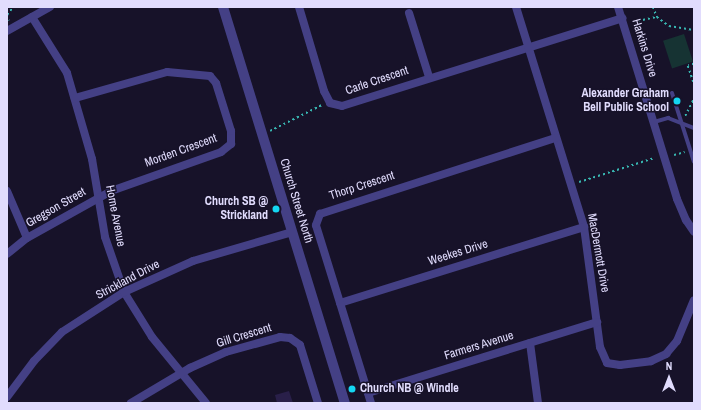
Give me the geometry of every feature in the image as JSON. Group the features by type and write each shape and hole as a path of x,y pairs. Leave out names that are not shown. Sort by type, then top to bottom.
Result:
{"street":[{"path":"7,31 50,7"},
{"name":"Church Street North","path":"223,7 345,403"},
{"path":"298,7 330,103"},
{"name":"MacDermott Drive","path":"516,7 584,227 600,347 607,363 620,365 651,361 666,354 677,341 694,300"},
{"name":"Harkins Drive","path":"618,7 677,199 693,228"},
{"path":"409,13 429,77"},
{"name":"Horne Avenue","path":"32,17 67,73 92,159 105,237 124,292 152,337 206,403"},
{"name":"Carle Crescent","path":"330,103 342,106 429,77 622,18"},
{"name":"Morden Crescent","path":"75,98 167,72 210,76 216,83 231,131 231,144 221,152 143,178 98,198"},
{"name":"Thorp Crescent","path":"371,403 316,225 320,214 556,138"},
{"path":"7,191 27,238"},
{"name":"Gregson Street","path":"7,254 27,238 98,198"},
{"name":"Weekes Drive","path":"340,303 584,227"},
{"name":"Strickland Drive","path":"7,397 34,361 62,332 124,292 193,261 292,232"},
{"name":"Farmers Avenue","path":"368,393 597,322"},
{"name":"Gill Crescent","path":"131,403 182,372 226,352 280,337 290,338 300,345 318,403"},
{"path":"530,342 538,403"}],"lane":[{"path":"672,93 694,162"},
{"path":"654,122 668,118 694,128"}],"path":[{"path":"7,15 13,7"},
{"path":"653,7 657,17 668,26 694,30"},
{"path":"633,22 657,17"},
{"path":"694,64 688,66 694,83"},
{"path":"685,116 694,98"},
{"path":"270,131 330,103"},
{"path":"571,184 654,158"}],"green space":[{"path":"684,34 693,62 672,68 663,41"}],"building":[{"path":"289,391 293,403 277,403 275,395"}],"place":[{"name":"Alexander Graham Bell Public School","path":"677,101"},
{"name":"Church SB @ Strickland","path":"276,209"},
{"name":"Church NB @ Windle","path":"352,389"}]}
